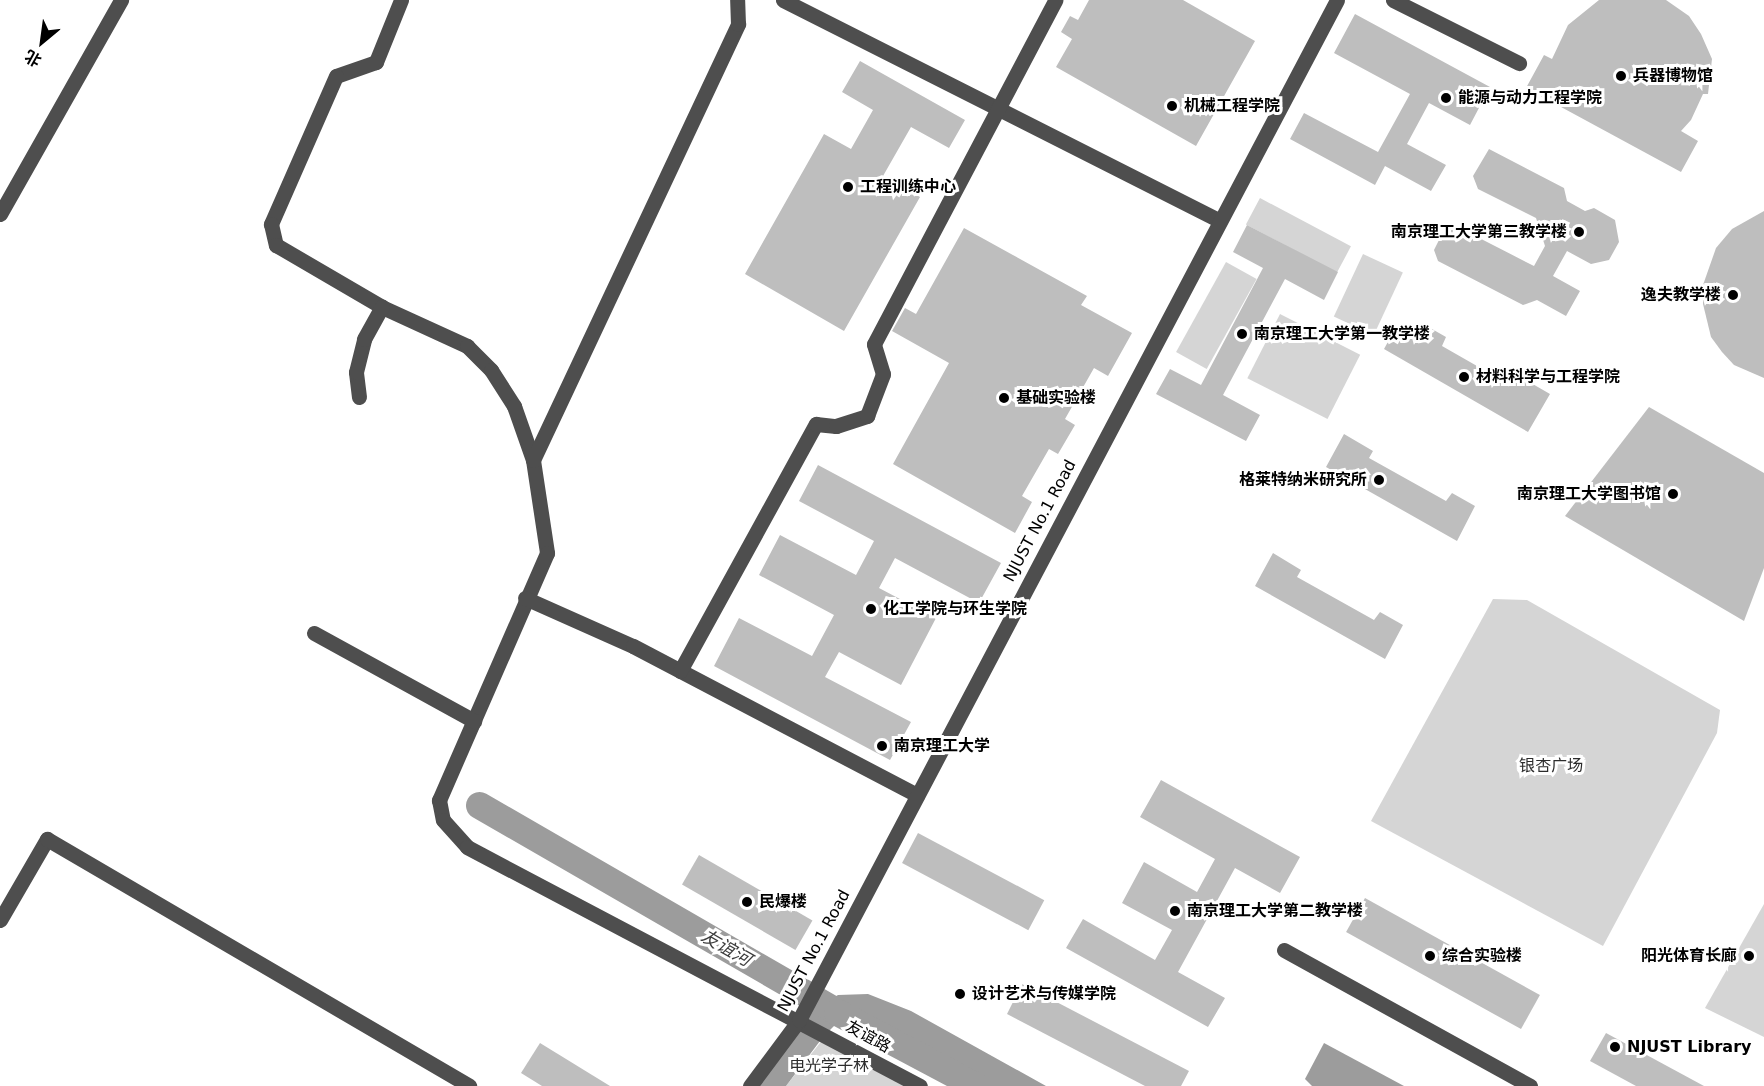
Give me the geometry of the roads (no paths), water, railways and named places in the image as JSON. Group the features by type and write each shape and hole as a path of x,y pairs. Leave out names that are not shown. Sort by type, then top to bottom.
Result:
{"street":[{"path":"0,213 121,0"},
{"name":"友谊路","path":"401,0 376,62 336,76 272,224 276,245 382,307 467,346 483,362 514,406 533,460 547,552 525,598 439,800 442,820 467,847 799,1020 920,1086"},
{"path":"533,460 738,24 737,0"},
{"path":"783,0 1218,220"},
{"path":"680,671 816,424 836,426 867,416 883,374 874,344 1055,0"},
{"name":"NJUST No.1 Road","path":"750,1086 799,1020 1218,220 1337,0"},
{"path":"1393,0 1519,63"},
{"path":"359,397 356,372 364,339 382,307"},
{"path":"525,598 680,671 917,795"},
{"path":"314,633 474,721"},
{"path":"0,920 48,839 469,1086"},
{"path":"1284,950 1530,1086"}],"waterway":[{"name":"友谊河","path":"479,805 837,1012 976,1086"}],"place":[{"name":"兵器博物馆","path":"1621,76"},
{"name":"能源与动力工程学院","path":"1446,98"},
{"name":"机械工程学院","path":"1172,106"},
{"name":"工程训练中心","path":"848,187"},
{"name":"南京理工大学第三教学楼","path":"1579,232"},
{"name":"逸夫教学楼","path":"1733,295"},
{"name":"南京理工大学第一教学楼","path":"1242,334"},
{"name":"材料科学与工程学院","path":"1464,377"},
{"name":"基础实验楼","path":"1004,398"},
{"name":"格莱特纳米研究所","path":"1379,480"},
{"name":"南京理工大学图书馆","path":"1673,494"},
{"name":"化工学院与环生学院","path":"871,609"},
{"name":"南京理工大学","path":"882,746"},
{"name":"民爆楼","path":"747,902"},
{"name":"南京理工大学第二教学楼","path":"1175,911"},
{"name":"综合实验楼","path":"1430,956"},
{"name":"阳光体育长廊","path":"1749,956"},
{"name":"设计艺术与传媒学院","path":"960,994"},
{"name":"NJUST Library","path":"1615,1047"}],"park label":[{"name":"银杏广场","path":"1551,766"},
{"name":"电光学子林","path":"829,1066"}]}
